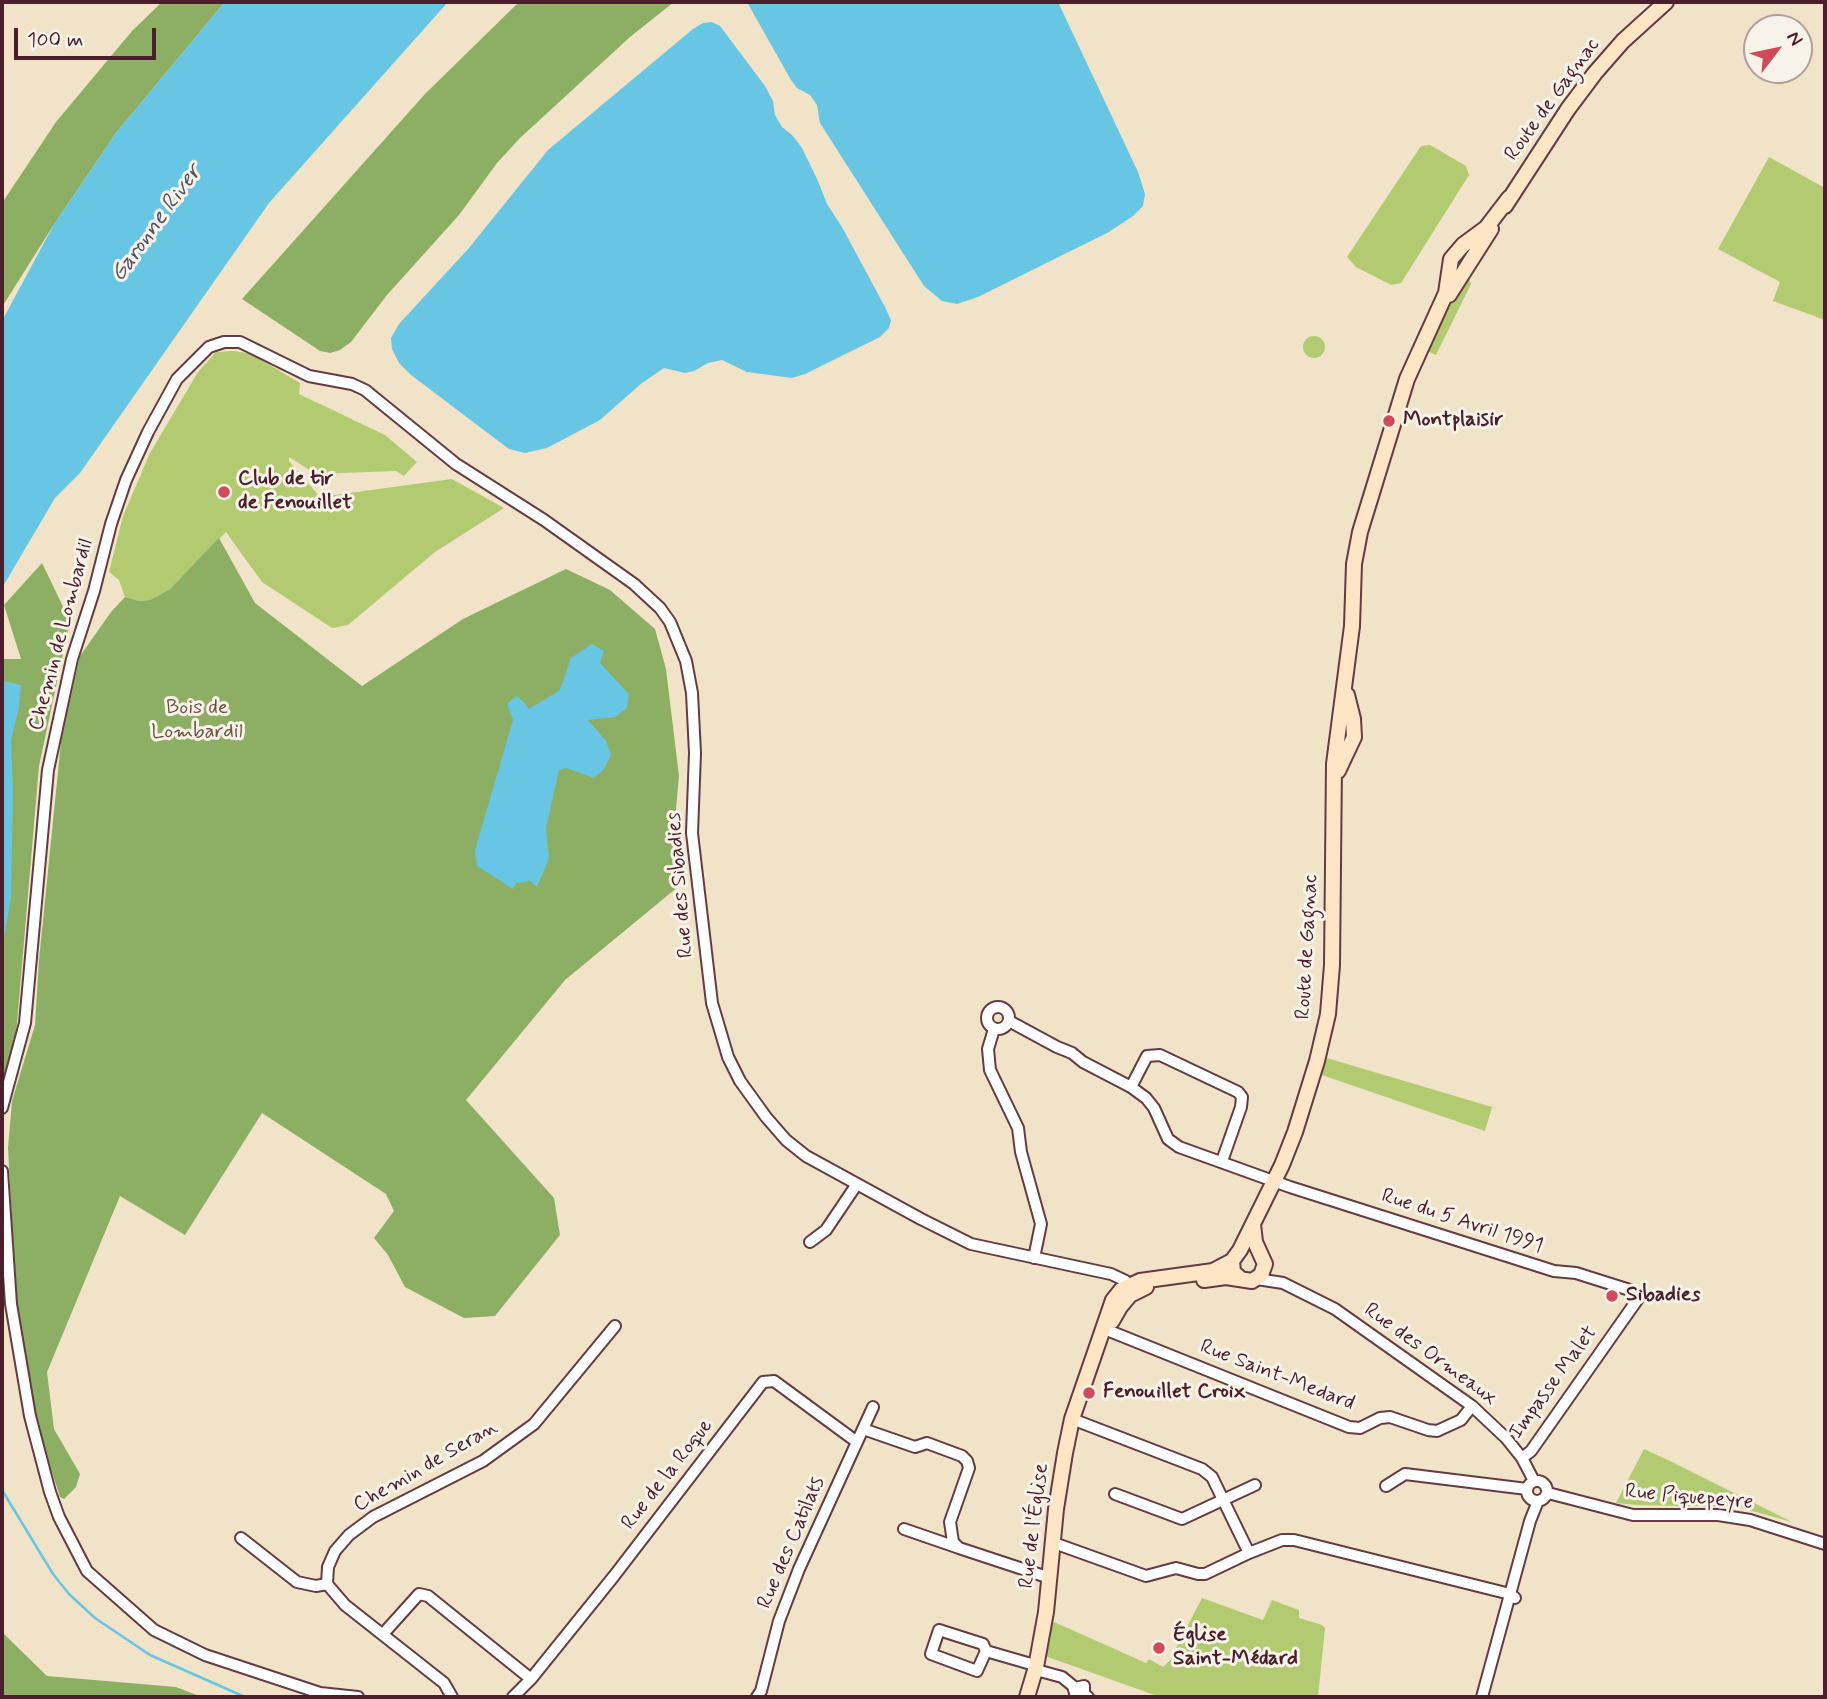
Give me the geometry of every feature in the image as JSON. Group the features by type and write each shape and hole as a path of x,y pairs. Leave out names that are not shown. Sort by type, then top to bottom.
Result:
{"main road":[{"name":"Route de Gagnac","path":"1236,1255 1295,1132 1317,1062 1328,1014 1332,965 1334,764 1352,626 1354,564 1360,532 1407,379 1448,285 1451,259 1463,245 1486,228 1595,73 1623,41 1666,2"},
{"path":"1126,1290 1226,1277 1252,1281 1257,1279 1264,1270 1253,1223"},
{"path":"1126,1290 1147,1280 1213,1271 1250,1248 1261,1256"},
{"path":"1236,1255 1233,1272 1241,1279"},
{"name":"Rue de l'Église","path":"1027,1697 1036,1668 1050,1578 1056,1508 1072,1419 1091,1361 1120,1307 1126,1290"}],"street":[{"name":"Chemin de Lombardil","path":"2,1108 25,1023 48,771 70,666 126,480 160,408 177,379 196,357 209,346 225,342 240,342 255,348 287,367 309,376 352,384"},
{"name":"Rue des Sibadies","path":"352,384 380,402 456,464 604,561 647,595 670,622 686,661 692,693 695,753 692,833 712,1003 728,1057 740,1081 766,1117 786,1140 806,1156 971,1244 1111,1274 1126,1290"},
{"path":"993,1008 1007,1010 1009,1021 1005,1027 994,1029 988,1024 986,1017 993,1008"},
{"name":"Rue du 5 Avril 1991","path":"1009,1021 1131,1087 1154,1108 1168,1139 1179,1147 1273,1181 1555,1271 1576,1273 1633,1291 1640,1296"},
{"path":"994,1029 988,1049 990,1070 1018,1128 1021,1152 1041,1224 1034,1258"},
{"path":"1131,1087 1147,1056 1160,1055 1238,1092 1242,1097 1241,1107 1222,1161"},
{"path":"2,1171 13,1326 30,1416 59,1517 87,1571 154,1630 205,1655 320,1693 358,1697"},
{"path":"810,1242 826,1230 857,1184"},
{"name":"Rue des Ormeaux","path":"1261,1256 1283,1283"},
{"name":"Rue des Ormeaux","path":"1257,1279 1283,1283 1335,1309 1472,1406 1506,1438 1522,1458 1532,1492 1530,1521 1512,1596 1482,1697"},
{"name":"Impasse Malet","path":"1522,1458 1531,1451 1640,1296"},
{"name":"Chemin de Seran","path":"327,1584 328,1567 335,1551 349,1535 373,1517 484,1461 534,1424 615,1326"},
{"name":"Rue Saint-Medard","path":"1108,1330 1349,1427 1360,1428 1380,1418 1390,1417 1437,1431 1461,1420 1472,1406"},
{"name":"Rue de la Roque","path":"513,1697 531,1679 614,1576 763,1382 774,1381 857,1442"},
{"name":"Rue des Catilats","path":"757,1697 779,1621 799,1569 873,1407"},
{"path":"1072,1419 1202,1469 1213,1477 1249,1553"},
{"path":"863,1429 915,1447 927,1443 962,1456 967,1461 969,1468 950,1522 950,1534 959,1548"},
{"path":"1386,1486 1405,1474 1532,1492 1544,1499 1548,1493"},
{"name":"Rue des Ormeaux","path":"1532,1492 1544,1483 1548,1493"},
{"path":"1115,1494 1182,1519 1255,1485"},
{"name":"Rue Piquepeyre","path":"1548,1493 1633,1515 1718,1515 1750,1520 1825,1544"},
{"path":"904,1530 1050,1578"},
{"path":"242,1538 297,1582 307,1586 327,1584 345,1605 444,1684 452,1697"},
{"path":"1054,1543 1146,1576 1176,1568 1205,1574 1282,1540 1294,1540 1512,1596"},
{"path":"383,1634 419,1594 428,1596 531,1679"},
{"path":"939,1630 983,1644 986,1651 977,1671 931,1654 939,1630"},
{"path":"986,1651 1062,1676 1076,1693 1084,1686 1084,1694 1088,1697"},
{"name":"Rue de la Roque","path":"522,1697 531,1679"}],"green space":[{"path":"162,2 225,2 116,133 2,307 2,203 56,122 132,31"},
{"path":"519,2 674,2 630,37 520,138 497,163 459,215 387,295 351,342 340,350 330,353 320,351 242,299 425,94"},
{"path":"1430,145 1466,166 1469,175 1401,283 1391,285 1356,267 1347,257 1421,146"},
{"path":"1769,157 1825,188 1825,320 1773,301 1780,282 1718,249"},
{"path":"1468,275 1471,284 1436,355 1427,351 1459,287"},
{"path":"1314,336 1322,339 1325,347 1322,355 1314,358 1306,355 1303,347 1306,339"},
{"name":"Club de tir de Fenouillet","path":"216,352 251,354 300,383 299,394 385,435 417,462 404,476 396,471 316,474 289,457 289,461 320,497 452,479 504,508 435,552 348,625 332,628 262,582 226,532 170,589 150,600 139,601 125,597 119,580 109,572 123,516 150,453 198,372"},
{"name":"Bois de Lombardil","path":"219,538 255,603 362,686 463,619 566,569 610,590 655,629 666,669 679,776 674,831 679,886 565,980 466,1100 554,1198 560,1235 495,1316 464,1318 405,1287 388,1255 374,1238 394,1211 386,1194 262,1113 185,1235 120,1196 47,1372 54,1429 80,1474 76,1487 64,1499 60,1497 36,1421 17,1316 8,1148 12,1101 35,1025 61,742 80,656 111,612 125,597 139,601 150,600 170,589"},
{"path":"42,563 70,621 39,766 16,1035 2,1109 2,659 21,659 4,605"},
{"path":"1327,1058 1492,1107 1485,1131 1322,1075"},
{"path":"1644,1449 1792,1522 1738,1507 1616,1503"},
{"path":"1202,1598 1263,1620 1272,1600 1299,1610 1299,1618 1322,1625 1325,1628 1318,1697 1160,1697 1045,1656 1050,1624 1054,1622 1146,1663 1149,1659 1163,1667 1176,1655 1175,1650"},
{"path":"2,1632 47,1676 176,1687 202,1697 2,1697"}],"water":[{"name":"Garonne River","path":"225,2 448,2 269,203 80,473 55,498 2,588 2,321 53,226 116,133"},
{"path":"747,2 1058,2 1138,172 1145,194 1143,206 1109,232 978,297 957,304 942,301 924,286 820,123 817,105 810,95 797,88 791,80"},
{"path":"712,22 720,26 765,86 782,127 802,148 827,204 885,307 891,320 889,328 880,337 792,378 747,372 722,360 685,373 664,368 642,383 600,420 547,448 525,453 509,449 411,375 399,363 392,349 391,338 399,324 469,248 548,150 693,29 703,23"},
{"path":"592,644 604,651 600,663 629,694 627,708 615,717 588,720 606,741 611,755 604,769 594,778 566,768 559,770 546,828 549,858 537,887 530,881 516,883 513,889 477,866 475,850 513,720 507,704 516,696 529,709 560,690 571,658"},
{"path":"3,681 21,685 11,740 11,897 2,951"}],"waterway":[{"path":"2,1490 53,1574 69,1594 95,1618 150,1655 245,1697"}],"place":[{"name":"Montplaisir","path":"1389,421"},
{"name":"Club de tir de Fenouillet","path":"224,492"},
{"name":"Sibadies","path":"1612,1296"},
{"name":"Fenouillet Croix","path":"1089,1393"},
{"name":"Église Saint-Médard","path":"1159,1648"}]}
